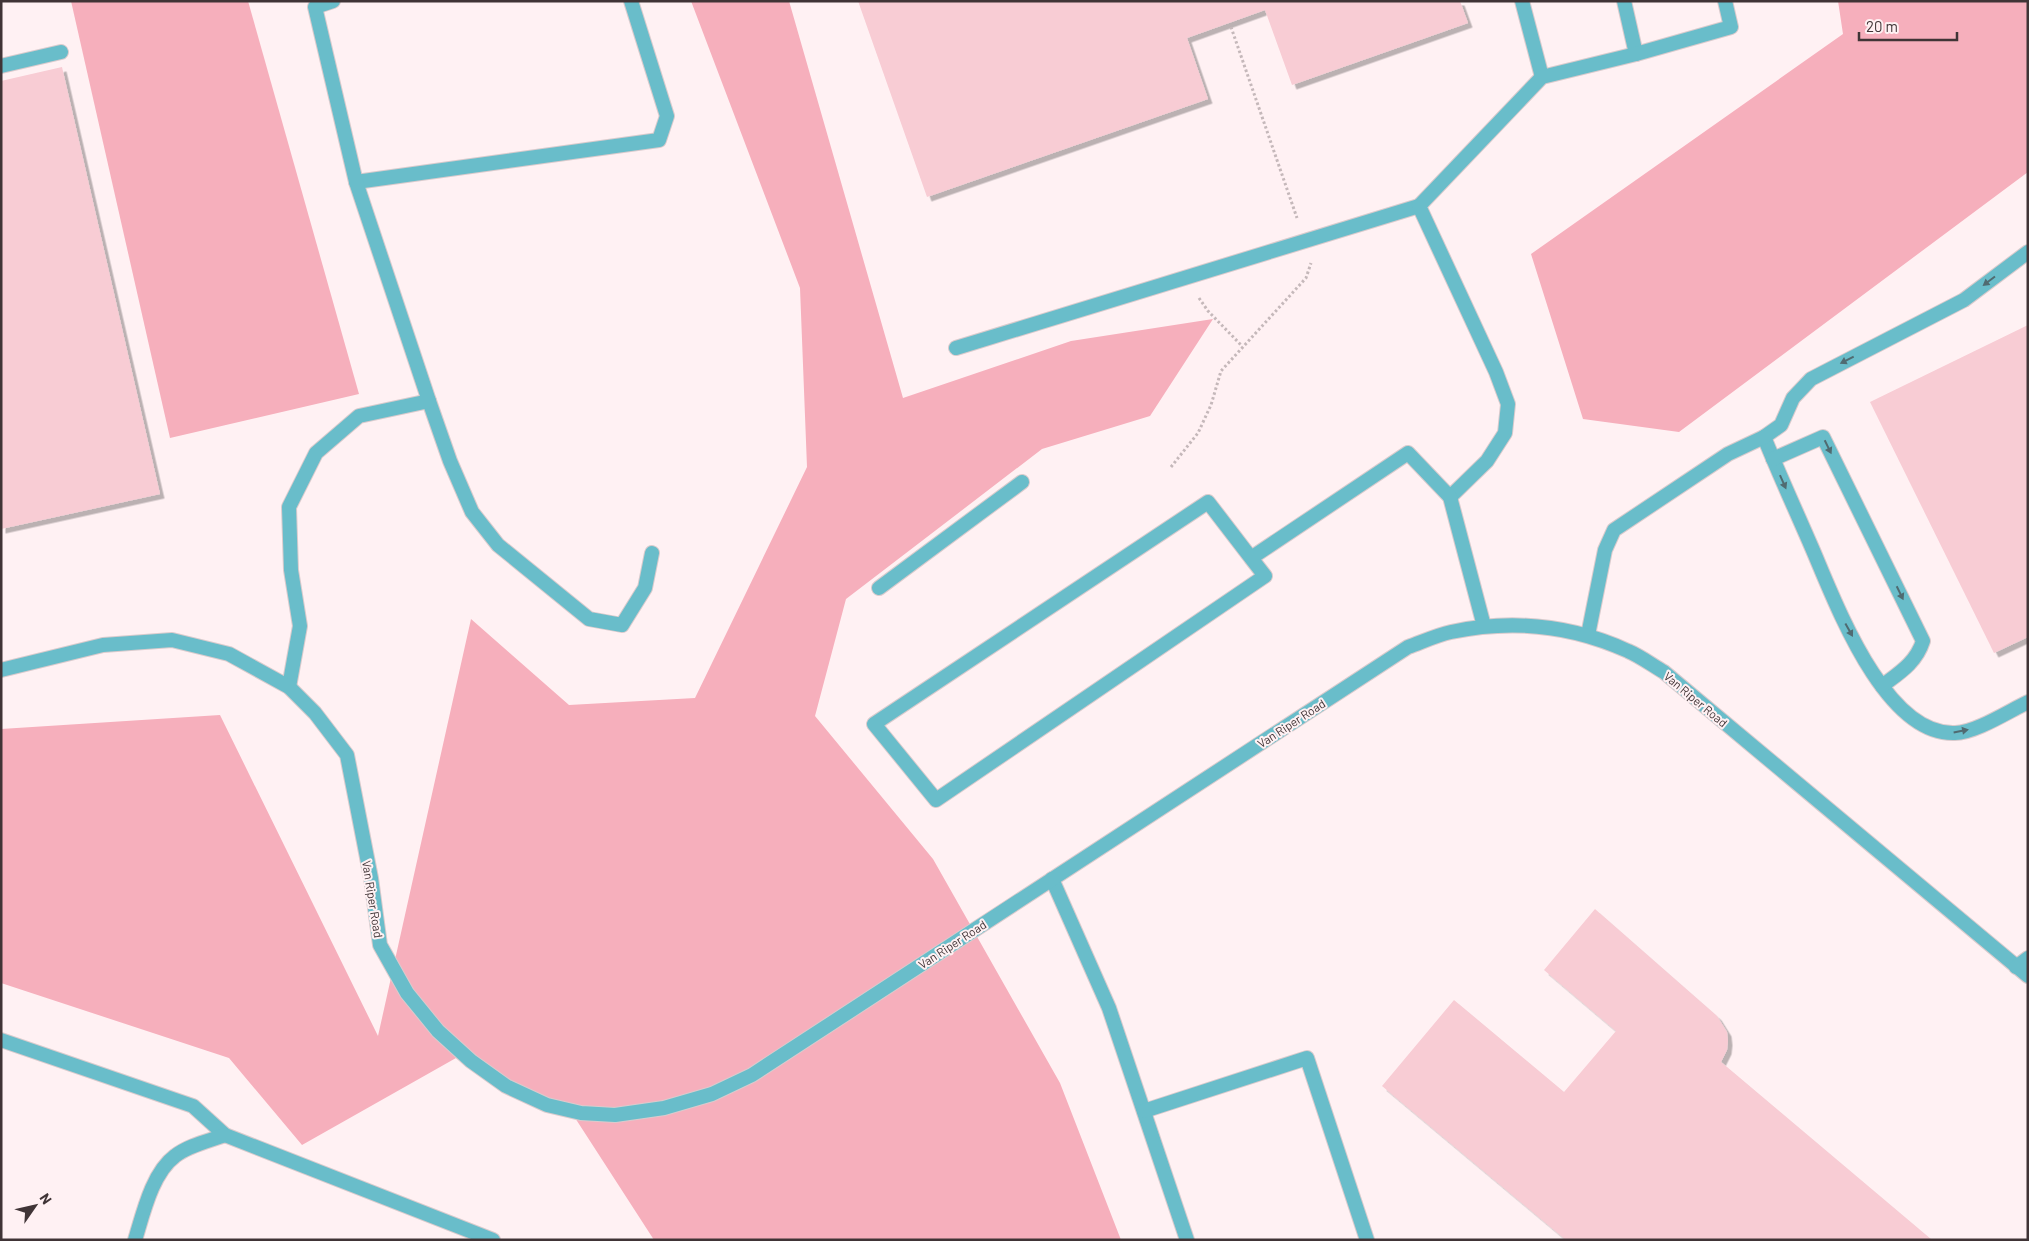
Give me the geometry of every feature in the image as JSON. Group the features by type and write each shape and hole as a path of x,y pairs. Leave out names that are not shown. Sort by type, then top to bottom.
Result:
{"street":[{"path":"333,1 314,7 356,182 450,461 472,512 498,545 589,619 622,625 645,588 652,553"},
{"path":"356,182 659,140 667,116 631,1"},
{"path":"1522,1 1542,77"},
{"path":"1624,1 1636,54"},
{"path":"956,348 1420,206 1542,77 1636,54 1731,27 1725,1"},
{"path":"1,66 61,52"},
{"path":"1420,206 1496,372 1508,404 1505,433 1487,461 1450,498"},
{"path":"1588,635 1604,550 1614,530 1728,454 1764,437 1782,425 1793,398 1811,379 1964,300 2028,252"},
{"path":"288,687 300,626 292,570 289,507 316,454 359,416 429,401"},
{"path":"1764,437 1844,621 1882,686 1906,713 1923,726 1938,731 1956,733 1975,728 2028,702"},
{"path":"1773,460 1823,437 1924,641 1919,654 1906,668 1882,686"},
{"path":"1251,558 1408,452 1450,498 1484,626"},
{"path":"879,588 1022,482"},
{"path":"1208,502 1251,558 1265,576 936,800 874,724 1208,502"},
{"name":"Van Riper Road","path":"1,670 103,645 172,640 229,654 288,687 315,713 348,755 371,878 380,945 407,993 438,1031 470,1061 506,1086 548,1106 581,1114 615,1115 664,1108 712,1094 752,1075 1408,647 1450,632 1494,625 1535,625 1588,635 1629,651 1664,672 2022,963 2028,976"},
{"path":"1052,879 1109,1008 1187,1240"},
{"path":"1,1040 193,1106 225,1135 493,1240"},
{"path":"1144,1111 1307,1058 1367,1240"},
{"path":"135,1240 150,1193 164,1168 175,1156 189,1148 225,1135"}],"path":[{"path":"1186,278 1208,311 1242,346"}],"shaded area":[{"path":"71,1 248,1 359,394 170,438"},
{"path":"691,1 789,1 903,398 1071,341 1213,319 1150,416 1042,449 846,599 815,716 933,859 1060,1083 1121,1240 654,1240 568,1107 456,1058 302,1145 229,1058 1,983 1,729 220,715 378,1036 471,619 569,705 695,698 807,467 800,288"},
{"path":"1838,1 2028,1 2028,172 1679,432 1583,419 1531,254 1843,34"}],"building":[{"path":"858,1 1460,1 1468,23 1292,85 1265,10 1187,38 1208,99 927,197"},
{"path":"62,67 160,494 1,529 1,81"},
{"path":"2028,325 2028,637 1994,653 1870,402"},
{"path":"1595,909 1717,1016 1727,1032 1728,1041 1727,1050 1721,1062 1932,1240 1566,1240 1382,1086 1454,1000 1564,1092 1616,1031 1544,970"}]}
